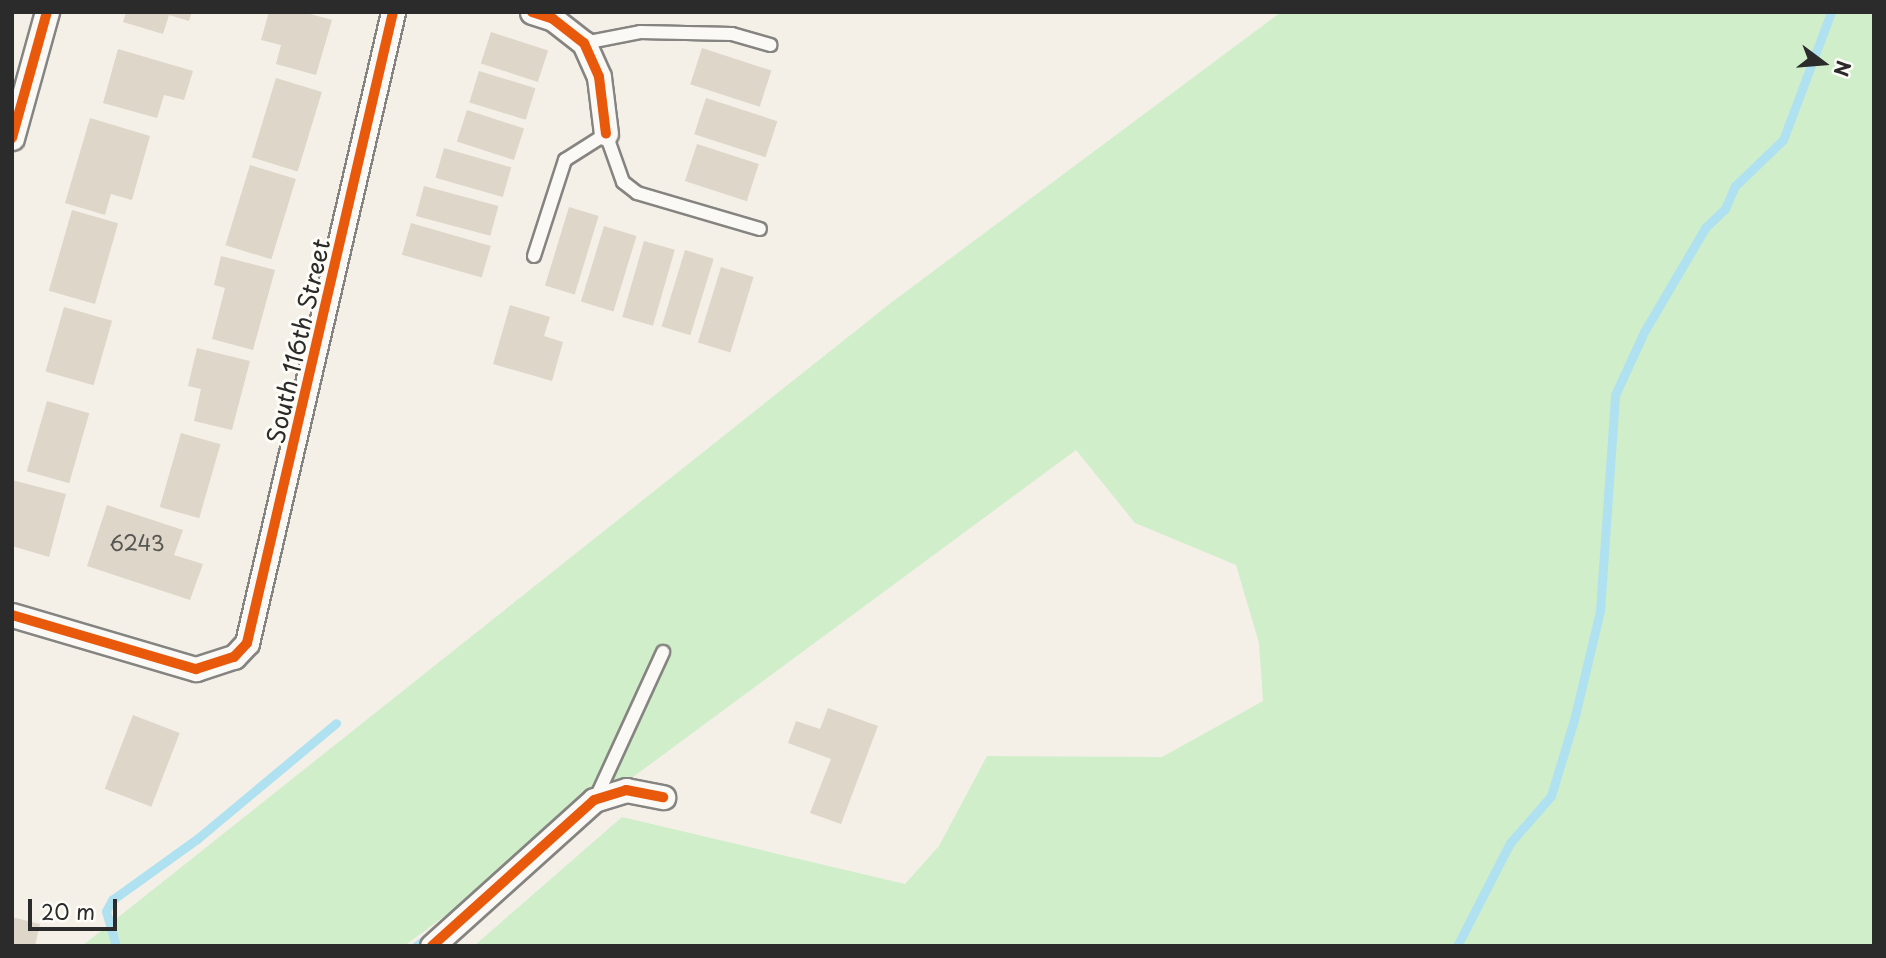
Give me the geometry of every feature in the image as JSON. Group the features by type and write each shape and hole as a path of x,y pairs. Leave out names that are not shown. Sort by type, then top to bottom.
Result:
{"street":[{"path":"12,138 47,12"},
{"name":"South 116th Street","path":"12,615 196,669 219,664 247,643 256,617 393,12"},
{"path":"531,12 553,19 584,43 599,77 606,134"},
{"path":"432,946 594,800 626,790 663,797"}],"lane":[{"path":"584,43 640,32 732,34 770,45"},
{"path":"534,256 565,160 606,134 623,182 637,193 760,229"},
{"path":"594,800 663,652"}],"green space":[{"path":"1281,12 1874,12 1874,946 474,946 622,817 905,884 939,846 987,756 1162,757 1263,701 1259,643 1236,565 1135,523 1076,450 404,946 82,946 892,302"}],"building":[{"path":"126,12 192,12 189,21 169,15 163,34 123,22"},
{"path":"269,12 303,12 332,20 316,75 276,64 281,45 261,40"},
{"path":"491,32 548,51 538,82 481,63"},
{"path":"702,48 771,71 760,107 690,84"},
{"path":"118,49 193,71 184,100 164,95 157,118 103,103"},
{"path":"479,71 535,88 526,120 469,103"},
{"path":"276,78 322,92 298,171 252,157"},
{"path":"706,98 777,121 766,157 694,134"},
{"path":"467,110 524,129 514,160 457,141"},
{"path":"90,118 150,136 132,200 111,194 105,215 65,203"},
{"path":"697,144 759,164 747,201 685,181"},
{"path":"444,148 511,167 503,197 435,178"},
{"path":"250,165 296,179 271,259 225,245"},
{"path":"424,186 498,206 490,236 416,216"},
{"path":"569,207 599,216 575,294 545,285"},
{"path":"72,210 118,223 95,304 49,291"},
{"path":"411,223 491,246 482,278 402,255"},
{"path":"604,226 637,236 613,311 581,302"},
{"path":"644,241 675,250 653,326 622,317"},
{"path":"685,250 714,259 690,335 662,327"},
{"path":"221,256 275,270 253,350 212,339 225,288 214,285"},
{"path":"721,267 754,277 730,352 698,343"},
{"path":"510,305 550,317 544,336 563,342 552,381 493,364"},
{"path":"64,307 112,321 94,385 46,371"},
{"path":"197,348 250,361 232,430 194,421 201,389 188,386"},
{"path":"47,401 89,413 69,483 27,471"},
{"path":"181,433 220,444 199,518 160,507"},
{"path":"12,480 66,494 49,557 12,546"},
{"path":"107,505 183,530 174,555 203,564 190,600 87,566"},
{"path":"828,708 878,726 841,824 810,813 831,759 788,743 796,721 820,729"},
{"path":"133,715 180,733 151,807 105,789"},
{"path":"12,917 40,924 35,946 12,946"}],"waterway":[{"path":"1457,946 1510,843 1551,796 1574,720 1600,611 1615,395 1644,332 1705,228 1725,209 1735,186 1783,140 1831,12"},
{"path":"116,946 106,911 112,900 197,839 336,723"},
{"path":"416,946 431,935"}],"cycle path":[{"path":"12,138 47,12"},
{"path":"12,615 196,669 234,657 247,643 393,12"},
{"path":"532,12 553,19 584,43 599,77 606,134"},
{"path":"432,946 594,800 626,790 663,797"}]}
